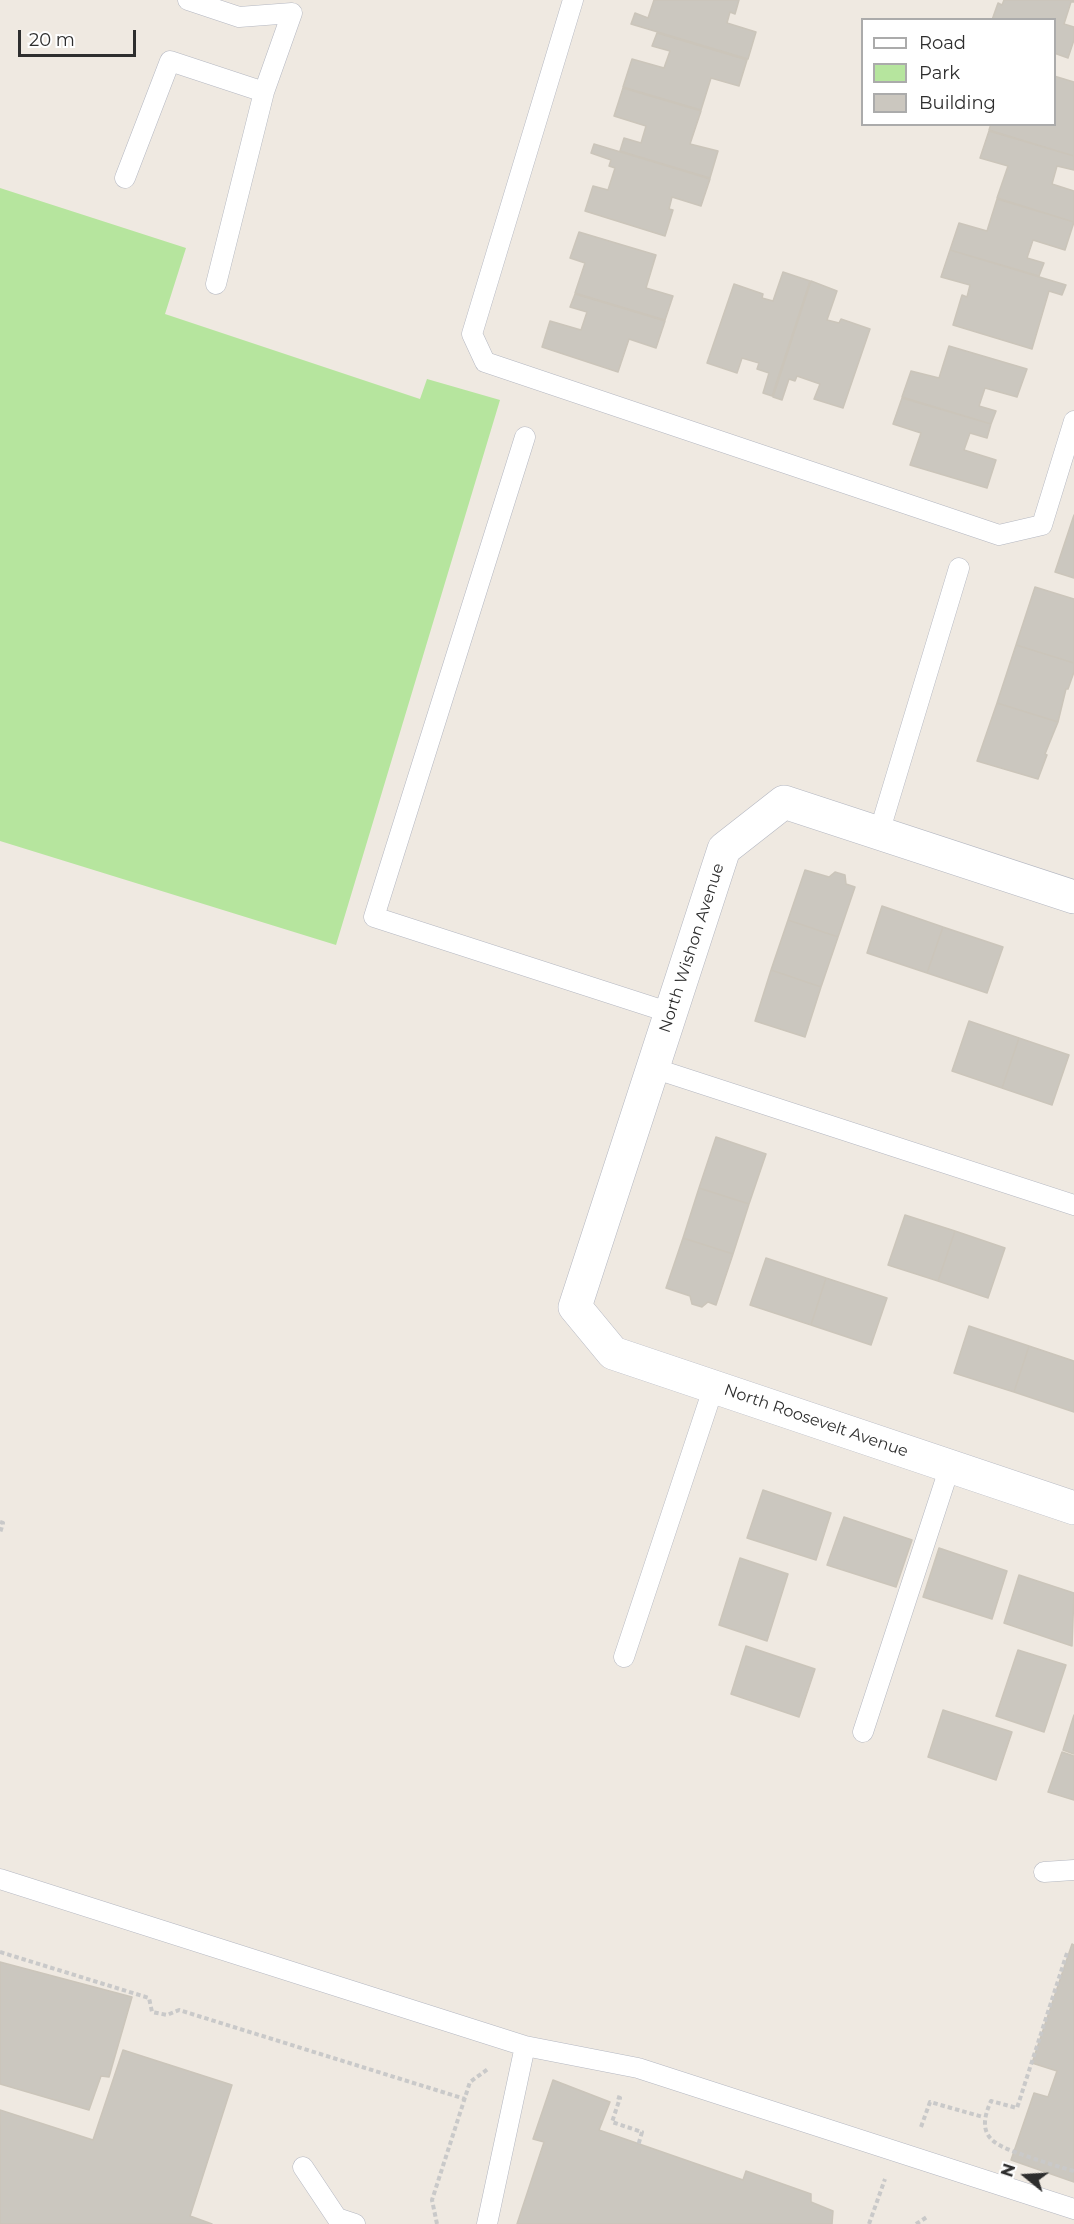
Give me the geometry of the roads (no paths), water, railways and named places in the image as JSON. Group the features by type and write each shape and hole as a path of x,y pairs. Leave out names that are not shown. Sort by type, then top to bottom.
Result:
{"street":[{"name":"North Wishon Avenue","path":"575,1307 724,849 784,802 1074,897"},
{"name":"North Roosevelt Avenue","path":"575,1307 613,1353 1074,1508"}],"lane":[{"path":"188,0 239,17 294,6"},
{"path":"275,0 294,6"},
{"path":"573,0 472,334 485,362 999,535 1042,525 1074,421"},
{"path":"216,284 264,92 294,6"},
{"path":"125,178 170,62 264,92"},
{"path":"525,437 374,917 671,1013"},
{"path":"879,833 959,568"},
{"path":"653,1068 1074,1205"},
{"path":"624,1658 714,1386"},
{"path":"863,1732 950,1466"},
{"path":"1044,1872 1074,1870"},
{"path":"0,1879 525,2046 638,2068 1074,2209"},
{"path":"487,2224 525,2046"},
{"path":"303,2167 337,2218 356,2224"}]}
